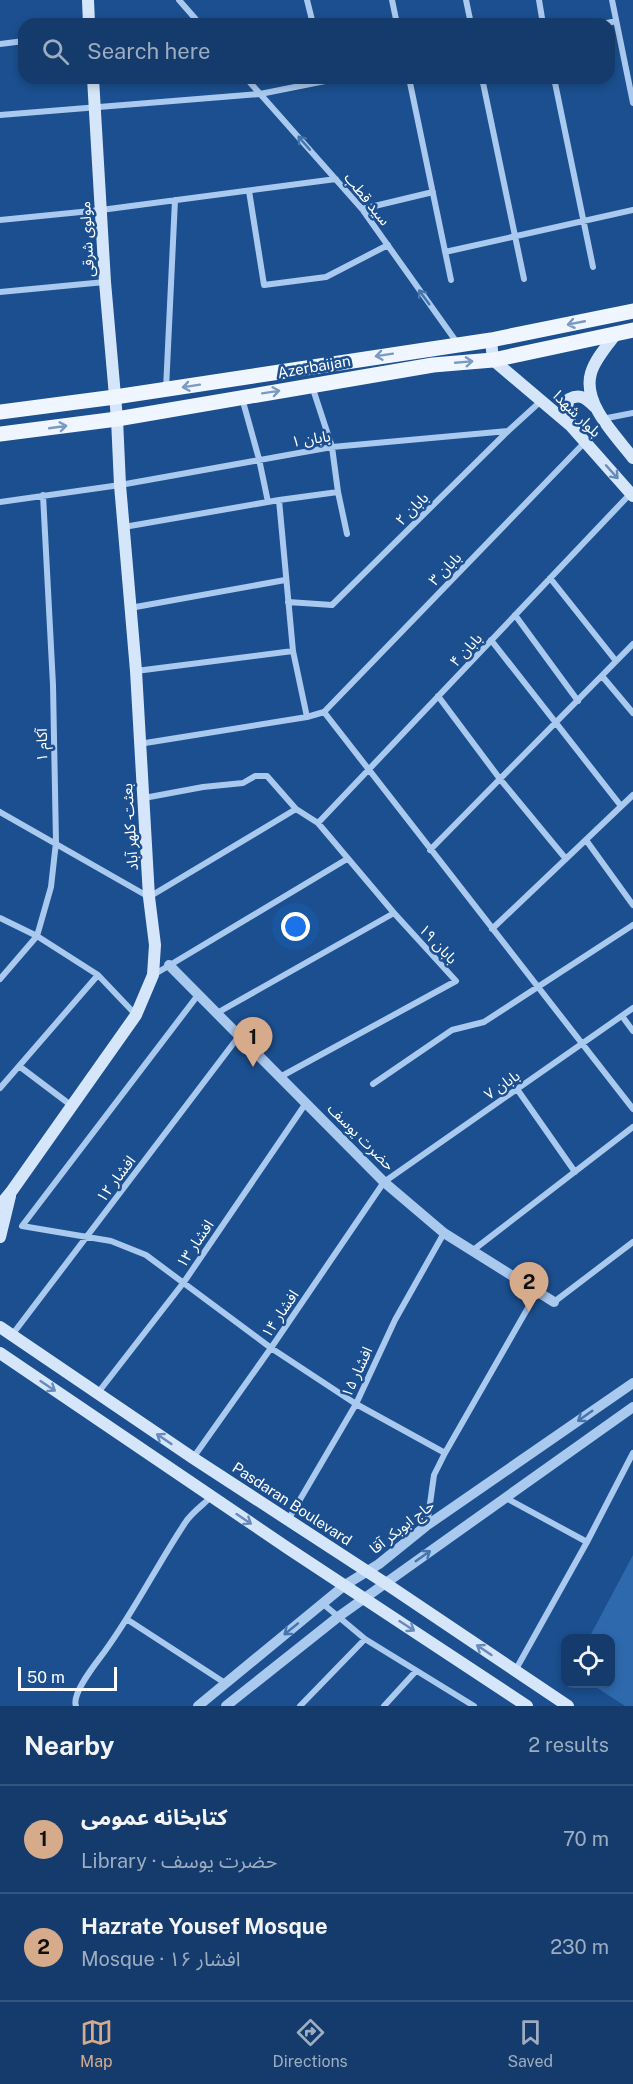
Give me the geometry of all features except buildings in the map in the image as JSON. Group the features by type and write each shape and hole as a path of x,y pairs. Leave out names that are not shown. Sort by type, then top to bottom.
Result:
{"main road":[{"path":"88,0 89,18"},
{"name":"مولوی شرقی","path":"93,84 105,282 117,418"},
{"name":"Azerbaijan","path":"0,412 166,390 491,340 633,311"},
{"name":"Azerbaijan","path":"0,435 117,418 433,364 493,360 633,330"},
{"name":"بلوار شهدا","path":"616,334 591,373 590,386 595,407 602,419 633,458"},
{"path":"491,340 493,360"},
{"path":"430,348 433,364"},
{"name":"بلوار شهدا","path":"493,360 571,426 632,494"},
{"path":"571,426 567,410 569,399 578,396 585,398 595,407"},
{"name":"بعثت- کلهر آباد","path":"12,1192 136,1015 153,975 155,945 149,897 136,671 120,484 117,418"},
{"path":"0,1205 12,1192"},
{"path":"0,1237 12,1192"},
{"name":"Pasdaran Boulevard","path":"0,1328 568,1706"},
{"path":"0,1353 527,1706"}],"street":[{"path":"179,0 195,18"},
{"path":"307,0 312,18"},
{"path":"392,0 396,18"},
{"path":"466,0 470,18"},
{"path":"538,0 542,18"},
{"path":"612,0 633,103"},
{"path":"0,44 18,42"},
{"name":"سید قطب","path":"251,84 362,209 458,344"},
{"path":"0,116 260,94 303,84"},
{"path":"410,84 451,280"},
{"path":"483,84 524,279"},
{"path":"556,84 593,267"},
{"path":"0,220 101,210 336,179"},
{"path":"249,191 264,285 326,277 388,245"},
{"path":"362,209 432,192"},
{"path":"166,390 175,200"},
{"path":"445,252 633,210"},
{"path":"0,292 105,282"},
{"path":"312,386 332,447 347,534"},
{"path":"242,397 268,502"},
{"name":"بابان ۲","path":"288,602 332,605 542,400"},
{"path":"602,419 633,413"},
{"name":"بابان ۱","path":"0,502 120,484 332,447 508,431"},
{"name":"بابان ۳","path":"324,712 585,442"},
{"path":"124,527 338,492"},
{"name":"بابان ۴","path":"318,823 632,494"},
{"name":"آکام ۱","path":"0,979 37,936 51,887 56,843 53,685 43,495"},
{"path":"279,500 293,651 307,717"},
{"path":"550,578 616,661"},
{"path":"130,608 285,580"},
{"path":"515,615 578,701"},
{"path":"491,640 621,806"},
{"path":"430,850 633,644"},
{"path":"136,671 293,651"},
{"path":"602,676 633,713"},
{"path":"438,696 500,779 566,859"},
{"path":"139,744 307,717 324,712 633,1109"},
{"name":"بابان ۱۹","path":"143,798 203,787 243,783 255,776 267,776 296,809 318,823 394,913 456,981 280,1077"},
{"path":"492,929 633,795"},
{"path":"0,812 149,897 296,809"},
{"path":"586,840 633,904"},
{"path":"153,975 347,859"},
{"path":"217,1013 394,913"},
{"path":"0,918 37,936 99,975 136,1015"},
{"path":"373,1084 452,1030 484,1022 633,925"},
{"name":"حضرت یوسف","path":"169,965 384,1182 444,1233 554,1302"},
{"path":"0,1088 99,975"},
{"path":"198,995 22,1226 111,1241 146,1255 271,1348 356,1404 445,1453"},
{"name":"بابان ۷","path":"384,1182 633,1008"},
{"path":"622,1016 633,1031"},
{"name":"افشار ۱۲","path":"12,1335 239,1036"},
{"path":"19,1066 72,1106"},
{"path":"517,1089 574,1172"},
{"name":"افشار ۱۳","path":"97,1394 184,1282 306,1103"},
{"path":"472,1251 633,1127"},
{"name":"افشار ۱۴","path":"193,1458 384,1182"},
{"name":"افشار ۱۵","path":"288,1520 356,1404 395,1320 444,1233"},
{"path":"554,1302 633,1242"},
{"path":"426,1526 434,1474 537,1292"},
{"name":"حاج ابوبکر آقا","path":"198,1706 345,1585 368,1572 426,1526 633,1383"},
{"path":"226,1706 338,1617 633,1407"},
{"path":"515,1671 587,1542 633,1453"},
{"path":"76,1706 74,1702 77,1694 89,1672 128,1620 186,1520 212,1497"},
{"path":"505,1497 587,1542"},
{"path":"322,1603 365,1639 471,1705"},
{"path":"128,1620 225,1683"},
{"path":"300,1706 365,1639"},
{"path":"384,1706 416,1671"}],"shaded area":[{"path":"633,1555 633,1706 625,1706 597,1688 615,1688 615,1634 591,1634"}],"place":[{"name":"کتابخانه عمومی","path":"253,1067"},
{"name":"Hazrate Yousef Mosque","path":"529,1312"}]}
